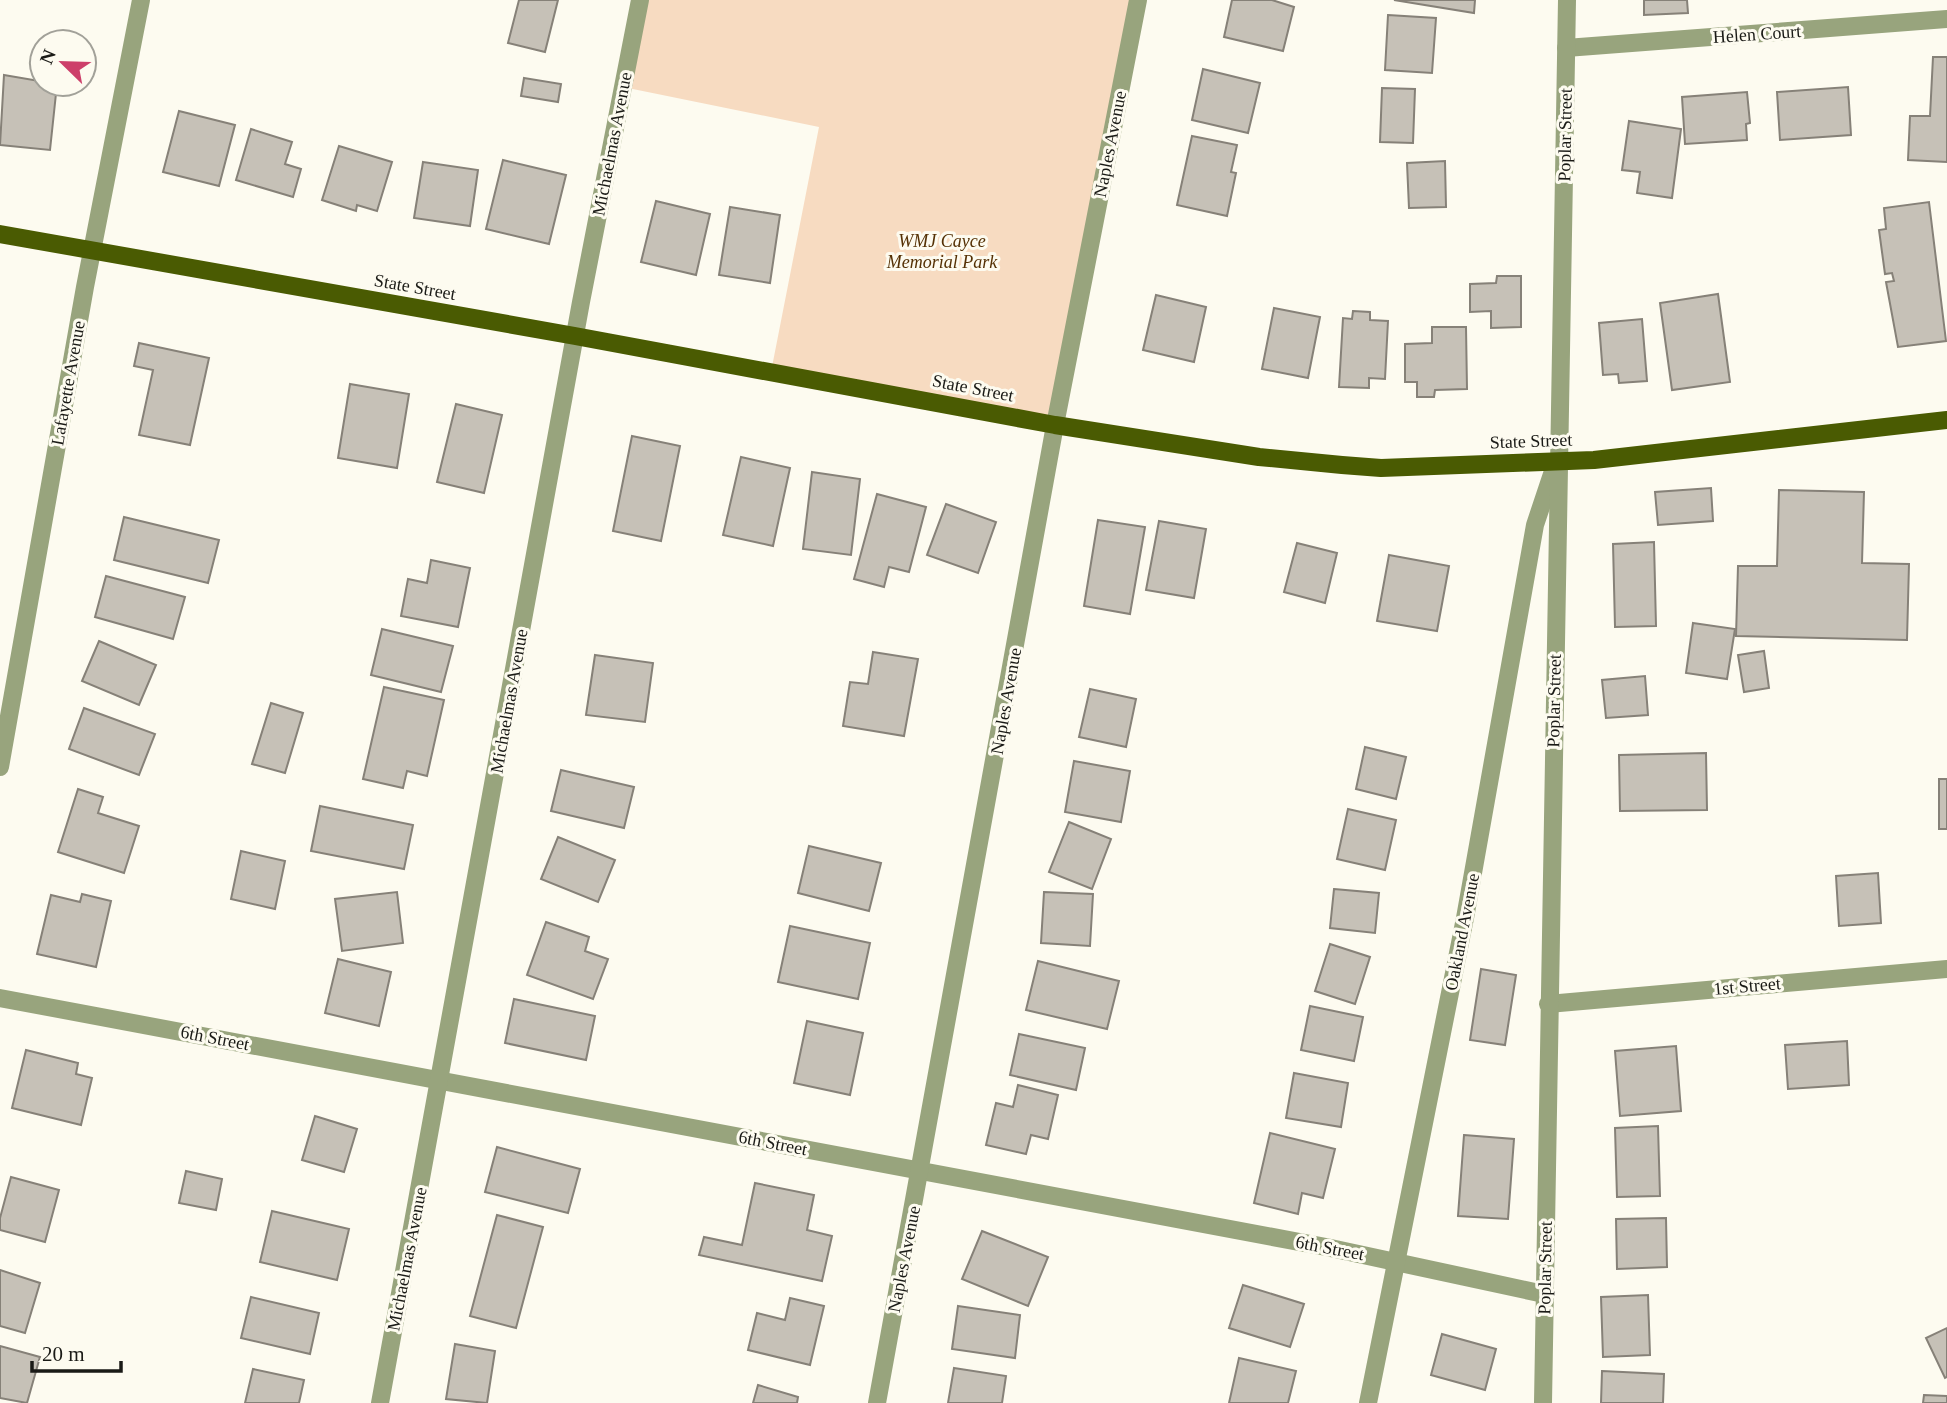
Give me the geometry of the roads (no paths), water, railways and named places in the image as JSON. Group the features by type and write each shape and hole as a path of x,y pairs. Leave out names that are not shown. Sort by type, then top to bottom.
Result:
{"main road":[{"name":"State Street","path":"0,234 1055,425 1259,457 1381,468 1594,460 1947,420"}],"street":[{"name":"Lafayette Avenue","path":"0,767 91,252 141,0"},
{"name":"Michaelmas Avenue","path":"380,1403 575,336 640,0"},
{"name":"Naples Avenue","path":"877,1403 1055,425 1138,0"},
{"name":"Poplar Street","path":"1543,1403 1557,461 1567,0"},
{"name":"Helen Court","path":"1566,48 1947,19"},
{"name":"Oakland Avenue","path":"1368,1403 1465,918 1535,525 1557,461"},
{"name":"1st Street","path":"1548,1004 1947,969"},
{"name":"6th Street","path":"0,998 1395,1261 1544,1294"}],"park label":[{"name":"WMJ Cayce Memorial Park","path":"942,251"}]}
